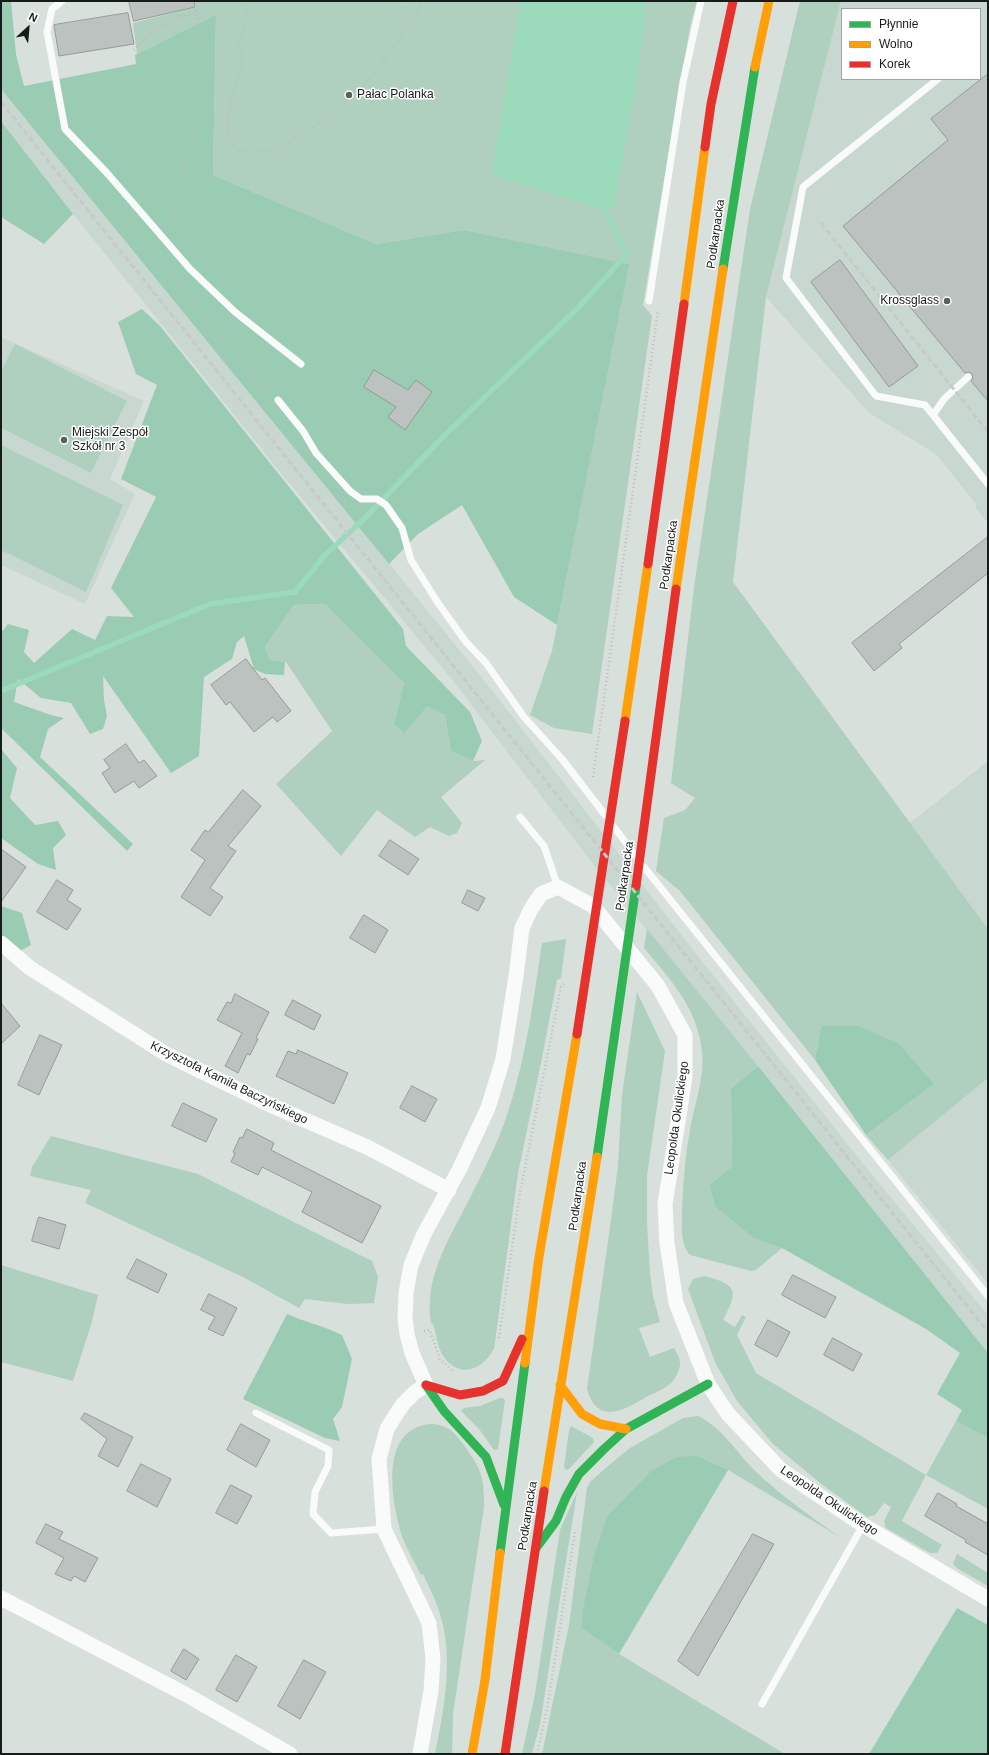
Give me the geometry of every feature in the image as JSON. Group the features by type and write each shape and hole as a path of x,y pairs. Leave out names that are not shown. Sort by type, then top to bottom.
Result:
{"main road":[{"name":"Podkarpacka","path":"472,1754 485,1680 504,1507 532,1318 539,1257 584,992 655,521 711,104 734,1"},
{"name":"Podkarpacka","path":"505,1754 560,1385 586,1228 658,734 673,608 737,177 753,77 769,1"},
{"path":"426,1385 460,1394 482,1391 503,1381 532,1318"},
{"path":"535,1551 556,1521 566,1496 579,1474 626,1429 708,1384"},
{"path":"426,1385 444,1411 486,1457 504,1507"},
{"path":"560,1385 582,1414 600,1424 626,1429"}],"street":[{"path":"420,1754 431,1691 433,1659 428,1623 384,1529 379,1458 387,1430 403,1404 414,1393 426,1385 412,1353 405,1318 406,1293 411,1265 424,1234 449,1190 488,1108 502,1059 516,976 522,928 531,909 541,894 558,887"},
{"name":"Leopolda Okulickiego","path":"558,887 593,906 658,986 685,1035 685,1077 665,1204 667,1243 676,1303 708,1384 728,1414 781,1470 863,1525 988,1599"},
{"name":"Krzysztofa Kamila Baczyńskiego","path":"1,943 30,968 166,1054 268,1104 367,1147 449,1190"},
{"path":"1,1598 185,1694 290,1754"}],"lane":[{"path":"62,1 52,9 47,32 65,129 107,173 190,269 235,312 301,364"},
{"path":"649,301 683,82 702,1"},
{"path":"937,80 804,187 786,278 876,396 925,405 988,484"},
{"path":"933,415 944,399 968,377"},
{"path":"278,400 303,430 316,453 350,491 361,499 377,499 386,505 402,528 411,560 438,603 466,642 486,664 524,717 562,758 647,870 988,1296"},
{"path":"520,817 544,846 558,887"},
{"path":"256,1413 329,1450 328,1466 315,1492 313,1514 331,1533 384,1529"},
{"path":"762,1704 863,1525"}],"path":[{"path":"198,1 196,10 197,25 206,52 207,69 199,85 201,103 197,122 185,154 182,177 175,195 175,212 168,243 169,263 172,273 206,319 278,400"},
{"path":"246,1 247,12 245,27 239,39 241,64 228,117 228,136 238,150 252,152 279,149 326,119 371,78 417,16 421,1"},
{"path":"397,1 414,20"},
{"path":"134,50 158,26 165,26 171,21 192,14 196,10"},
{"path":"600,722 658,310"},
{"path":"244,362 253,381 278,400"},
{"path":"499,1339 522,1186 561,988 566,981"},
{"path":"420,1332 430,1330 440,1359 445,1365 457,1372"},
{"path":"537,1754 547,1709 576,1525"}],"shaded area":[{"path":"1,1 11,1 16,54 24,86 136,64 135,55 216,15 213,175 376,244 464,230 629,264 557,625 514,597 462,505 418,534 389,564 1,89"},
{"path":"194,1 697,1 690,27 643,305 652,316 592,734 554,728 530,715 552,651 628,264 464,230 376,244 213,175 216,16 137,54 133,23 196,7"},
{"path":"521,1 647,1 636,84 613,208 603,209 496,176 492,168"},
{"path":"800,1 841,1 766,297 733,582 988,929 988,1078 888,1160 866,1135 934,1084 821,1026 815,1060 680,891 656,871 664,818 685,810 695,798 671,783 694,587 750,209"},
{"path":"841,1 988,1 988,523 976,509 976,504 936,454 869,413 766,297"},
{"path":"1,89 491,689 694,951 865,1166 988,1315 988,1353 698,992 596,868 454,682 280,472 73,214 1,121"},
{"path":"1,121 73,214 44,244 1,217"},
{"path":"142,309 160,326 403,629 406,646 470,712 482,741 473,761 451,751 445,715 427,706 404,734 394,724 404,683 325,604 294,605 265,647 270,660 285,662 284,675 265,674 254,669 244,636 237,642 232,659 204,677 199,756 171,773 103,676 104,700 107,716 103,729 90,734 71,703 41,698 18,679 14,702 64,718 48,729 40,757 133,844 127,851 1,728 1,633 8,624 29,630 24,652 34,663 72,629 95,640 107,616 134,617 111,588 156,497 121,479 157,385 136,374 118,322"},
{"name":"Miejski Zespół Szkół nr 3","path":"1,337 144,401 110,479 135,494 85,604 1,565"},
{"path":"15,344 127,401 91,473 1,428 1,371"},
{"path":"1,445 123,505 86,592 1,550"},
{"path":"325,604 404,683 394,724 404,734 426,705 445,715 451,751 473,761 485,760 441,797 462,823 457,833 449,836 430,827 415,837 377,810 341,856 276,784 332,731 286,662 270,660 265,647 294,605"},
{"path":"1,749 17,768 10,798 35,825 58,821 66,835 53,848 56,870 38,864 1,838"},
{"path":"988,761 988,929 910,823"},
{"path":"1,906 22,913 31,945 9,957 1,951"},
{"path":"647,929 758,1066 731,1088 732,1167 777,1245 782,1248 756,1270 751,1271 690,1255 683,1240 682,1202 684,1171 690,1130 701,1082 703,1062 702,1052 695,1022 682,996 644,948"},
{"path":"566,939 561,978 557,980 518,1173 494,1349 489,1357 476,1367 469,1370 462,1369 455,1367 448,1362 442,1354 433,1324 431,1323 431,1291 434,1276 445,1247 477,1184 504,1124 518,1079 528,1034 542,943"},
{"path":"637,992 665,1051 647,1176 647,1224 650,1273 653,1296 660,1322 639,1328 650,1357 674,1348 680,1365 679,1371 674,1380 665,1388 630,1406 613,1412 598,1408 587,1389 618,1165 622,1095"},
{"path":"821,1026 859,1026 899,1044 934,1084 866,1135 815,1060"},
{"path":"758,1066 988,1353 988,1438 956,1421 962,1410 937,1394 960,1353 926,1329 782,1248 754,1238 715,1206 710,1185 732,1167 731,1088"},
{"path":"988,1078 988,1284 888,1160"},
{"path":"51,1136 198,1174 372,1261 378,1277 374,1303 348,1304 305,1299 299,1308 243,1277 85,1203 91,1190 30,1176 32,1167"},
{"path":"1,1265 98,1295 91,1325 73,1381 1,1362"},
{"path":"705,1276 724,1282 732,1290 733,1295 731,1302 723,1320 735,1327 742,1315 746,1317 737,1335 756,1373 926,1475 902,1521 942,1545 937,1553 930,1553 886,1528 884,1521 891,1507 884,1503 875,1515 867,1517 820,1483 772,1443 737,1401 715,1362 688,1289 693,1279"},
{"path":"287,1314 342,1335 352,1359 342,1407 333,1419 340,1441 325,1438 243,1399"},
{"path":"500,1398 505,1400 498,1449 494,1450 479,1429 461,1411 464,1408 480,1406"},
{"path":"698,1416 714,1426 753,1469 773,1487 838,1536 728,1470 581,1628 619,1654 785,1754 542,1754 569,1625 587,1488 590,1482 630,1448 683,1418"},
{"path":"956,1421 988,1438 988,1509 926,1475"},
{"path":"431,1424 440,1425 449,1429 462,1442 478,1468 484,1494 484,1507 453,1714 452,1754 435,1754 442,1719 446,1684 447,1666 444,1631 432,1594 423,1574 421,1575 403,1539 395,1507 393,1489 393,1470 396,1453 402,1439 414,1429"},
{"path":"571,1426 593,1438 594,1442 569,1469 566,1470 564,1467 569,1430"},
{"path":"697,1456 728,1470 619,1654 581,1628 583,1610 594,1556 607,1517 651,1471 677,1457"},
{"path":"577,1492 540,1724 532,1754 522,1754 535,1694 560,1530"},
{"path":"957,1554 988,1573 988,1586 958,1569 953,1564"},
{"path":"957,1608 988,1625 988,1754 869,1754"}],"building":[{"path":"129,1 194,1 195,7 134,21"},
{"path":"128,13 134,44 59,56 54,25"},
{"name":"Krossglass","path":"988,74 988,401 971,381 973,378 972,374 969,372 965,373 843,226 948,140 931,119"},
{"path":"840,260 918,366 889,387 811,282"},
{"path":"374,370 408,390 416,380 432,392 405,430 388,417 396,407 364,387"},
{"path":"988,537 988,573 899,644 902,648 874,671 852,643"},
{"path":"246,659 262,680 265,678 291,711 277,722 273,717 254,732 230,702 226,705 211,685"},
{"path":"126,744 139,763 144,760 157,776 139,788 134,781 115,793 102,773 110,768 104,760"},
{"path":"243,790 261,806 228,846 236,851 210,888 223,897 210,916 181,897 205,860 191,850 205,830 208,832"},
{"path":"390,840 419,859 408,875 379,856"},
{"path":"1,849 26,867 1,902"},
{"path":"57,880 73,890 67,900 81,909 67,930 37,912"},
{"path":"468,890 485,898 478,911 462,903"},
{"path":"364,915 388,930 375,953 350,938"},
{"path":"235,994 269,1012 256,1038 258,1039 250,1055 247,1054 238,1073 225,1066 242,1033 217,1020 227,1002 231,1003"},
{"path":"293,1000 321,1015 314,1030 285,1015"},
{"path":"1,1003 20,1026 1,1044"},
{"path":"40,1035 62,1045 39,1095 18,1085"},
{"path":"298,1050 348,1073 334,1104 276,1076 288,1051 296,1054"},
{"path":"412,1086 437,1099 425,1122 400,1108"},
{"path":"183,1103 217,1119 206,1142 172,1126"},
{"path":"247,1129 274,1143 271,1150 381,1206 362,1243 302,1212 312,1192 262,1167 258,1175 231,1162 235,1153 233,1152 240,1137 242,1138"},
{"path":"39,1217 66,1225 59,1249 32,1241"},
{"path":"137,1259 167,1274 158,1293 127,1278"},
{"path":"793,1275 836,1297 825,1318 782,1295"},
{"path":"209,1294 237,1308 223,1336 208,1329 215,1317 201,1310"},
{"path":"768,1320 790,1332 777,1357 755,1345"},
{"path":"833,1338 862,1354 853,1371 824,1355"},
{"path":"85,1413 133,1437 118,1467 98,1456 107,1439 81,1419"},
{"path":"241,1424 270,1440 256,1467 227,1450"},
{"path":"141,1464 171,1479 157,1507 127,1491"},
{"path":"231,1485 252,1496 237,1524 216,1513"},
{"path":"938,1493 957,1504 956,1506 988,1524 988,1555 925,1516"},
{"path":"46,1524 63,1532 59,1539 98,1558 85,1582 74,1576 71,1581 55,1574 64,1558 36,1543"},
{"path":"753,1534 774,1544 698,1676 678,1661"},
{"path":"184,1649 199,1659 186,1680 171,1671"},
{"path":"236,1655 257,1667 237,1702 216,1690"},
{"path":"304,1660 326,1672 300,1719 278,1706"}],"waterway":[{"path":"1,691 210,604 295,592 324,556 364,519 444,436 577,309 627,254 603,209 603,203"}],"railway":[{"path":"1,102 988,1332"},
{"path":"821,223 988,432"}],"traffic: fast":[{"path":"723,269 755,67"},
{"path":"597,1157 636,886"},
{"path":"500,1553 525,1363"},
{"path":"536,1548 556,1521 566,1497 579,1474 604,1449 626,1429 708,1384"},
{"path":"426,1385 444,1411 486,1457 504,1505"}],"traffic: slow":[{"path":"755,67 769,1"},
{"path":"684,304 705,147"},
{"path":"676,589 723,269"},
{"path":"625,721 648,564"},
{"path":"525,1363 539,1257 577,1034"},
{"path":"544,1491 597,1157"},
{"path":"560,1385 582,1414 600,1424 626,1429"},
{"path":"472,1754 485,1680 500,1553"}],"traffic: jam":[{"path":"705,147 711,104 733,1"},
{"path":"648,564 684,304"},
{"path":"636,886 676,589"},
{"path":"577,1034 625,721"},
{"path":"426,1385 460,1395 483,1391 503,1381 522,1339"},
{"path":"505,1754 544,1491"}],"place":[{"name":"Pałac Polanka","path":"349,95"},
{"name":"Krossglass","path":"947,301"},
{"name":"Miejski Zespół Szkół nr 3","path":"64,440"}]}
